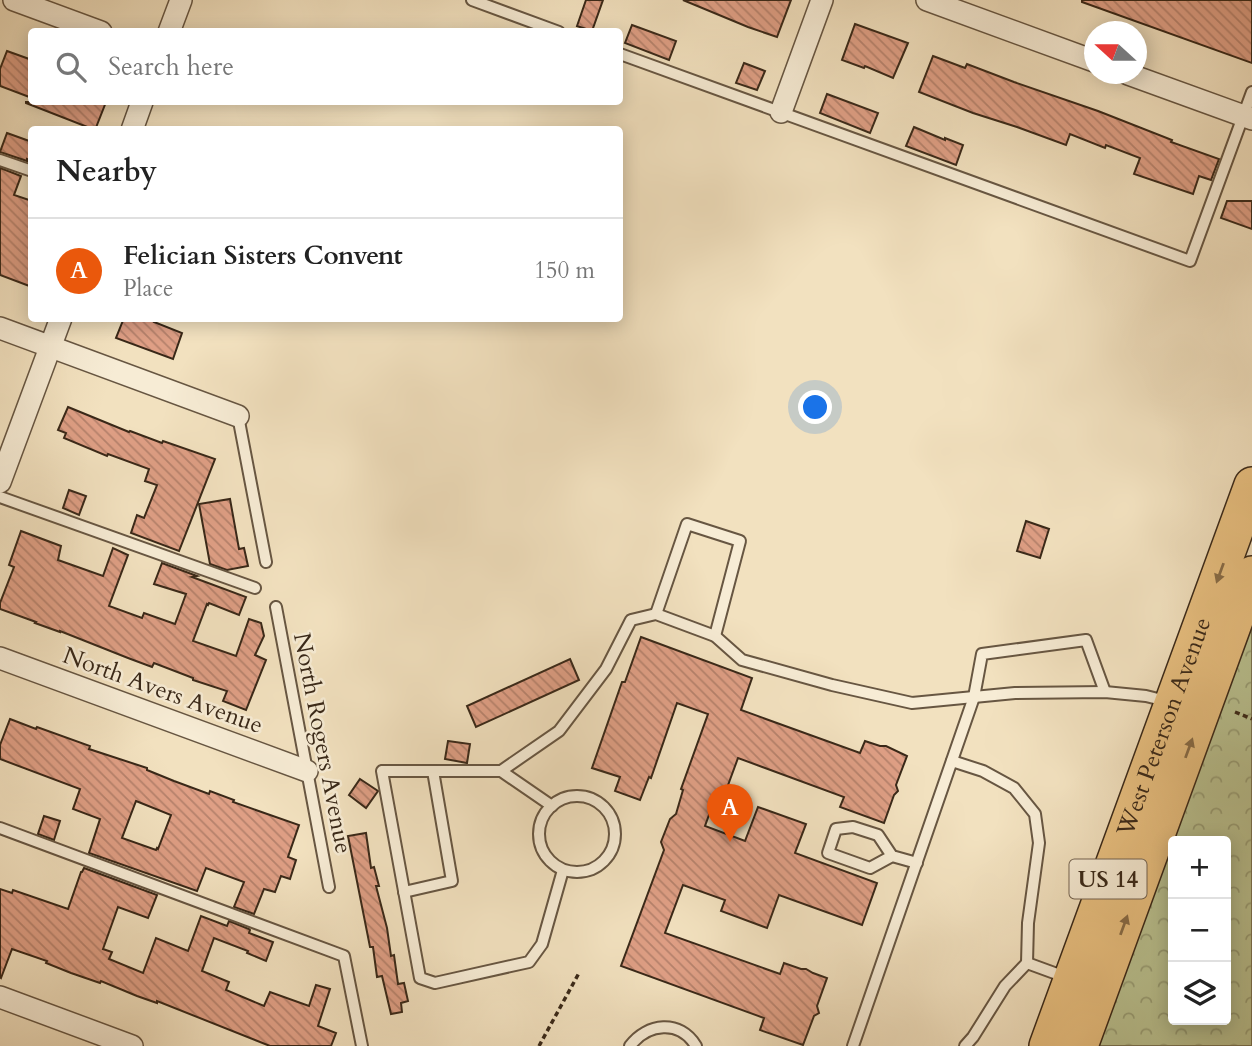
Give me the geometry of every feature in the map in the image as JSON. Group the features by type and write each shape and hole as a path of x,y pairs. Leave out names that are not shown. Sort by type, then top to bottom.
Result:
{"main road":[{"name":"West Peterson Avenue","path":"1196,709 1252,485"},
{"name":"West Peterson Avenue","path":"1047,1046 1086,984 1252,574"},
{"name":"West Peterson Avenue","path":"1080,1046 1086,984"}],"street":[{"path":"14,0 90,28"},
{"path":"170,28 181,0"},
{"path":"781,112 822,0"},
{"path":"926,0 1084,57"},
{"path":"1147,81 1248,117"},
{"path":"133,126 141,105"},
{"path":"0,482 60,322"},
{"path":"0,328 238,416"},
{"name":"North Avers Avenue","path":"0,658 307,771"},
{"path":"0,997 132,1046"}],"lane":[{"path":"472,0 548,28"},
{"path":"623,55 1190,261 1248,117 1252,92"},
{"path":"0,160 28,170"},
{"path":"238,416 266,562"},
{"path":"0,496 255,588"},
{"path":"656,614 687,524 740,541 715,636"},
{"name":"North Rogers Avenue","path":"276,607 329,887"},
{"path":"501,771 559,731 606,669 631,620 656,614 715,636 742,660 832,685 912,703 1015,693 1105,692 1146,696 1196,709"},
{"path":"853,1046 974,697 982,654 1086,640 1105,692"},
{"path":"952,761 983,771 1014,788 1035,814 1039,843 1028,923 1027,963 1005,986 965,1046"},
{"path":"552,806 501,771 382,771 420,978 435,983 529,962 542,944 563,870"},
{"path":"404,892 452,881 433,771"},
{"path":"571,797 592,799 609,813 614,822 614,844 610,854 594,869 584,872 563,870 553,864 541,846 541,825 545,815 560,800 571,797"},
{"path":"891,856 870,868 828,853 836,829 853,827 878,835 891,856 917,863"},
{"path":"0,828 344,956 362,1046"},
{"path":"1027,963 1086,984"},
{"path":"630,1046 644,1032 665,1027 685,1034 696,1046"}],"path":[{"path":"1196,709 1252,719"},
{"path":"538,1046 579,973"}],"green space":[{"path":"1252,615 1252,1046 1095,1046 1168,846 1168,1025 1231,1025 1231,836 1171,836"}],"building":[{"path":"586,0 603,0 593,28 577,26"},
{"path":"683,0 791,0 777,37"},
{"path":"1252,0 1252,63 1147,25 1147,21 1135,21 1082,2"},
{"path":"855,24 908,43 893,78 842,60"},
{"path":"632,25 676,41 669,60 625,43"},
{"path":"7,51 28,59 28,96 0,86 0,69"},
{"path":"933,56 965,68 967,64 1098,111 1219,159 1211,180 1199,176 1193,194 1134,174 1140,158 1106,145 1105,148 1070,134 1066,145 919,92"},
{"path":"744,63 765,71 757,90 736,83"},
{"path":"827,94 878,113 870,133 820,113"},
{"path":"31,105 105,105 97,126 85,126"},
{"path":"914,127 963,145 956,165 906,146"},
{"path":"7,133 28,141 27,161 0,152"},
{"path":"0,168 21,176 14,195 28,200 28,286 0,275"},
{"path":"1227,201 1252,201 1252,229 1221,218"},
{"path":"122,322 154,322 182,333 173,359 116,338"},
{"path":"68,407 129,432 215,459 179,551 131,533 137,515 144,518 157,485 145,481 149,469 108,454 107,456 64,438 66,433 58,430"},
{"path":"69,490 86,496 79,515 63,508"},
{"path":"230,499 239,549 244,548 248,566 227,570 210,564 199,504"},
{"path":"1026,521 1049,529 1040,558 1017,551"},
{"path":"21,531 61,546 58,560 103,576 113,548 128,555 109,606 142,618 144,613 175,624 186,594 154,584 162,563 246,597 239,615 207,604 193,641 236,656 249,619 261,623 264,636 255,655 266,660 246,710 223,701 227,691 154,663 152,667 0,609 14,567 9,565"},
{"path":"641,637 752,678 741,710 860,753 865,741 886,746 907,756 896,785 898,791 884,823 840,807 844,797 738,758 724,796 717,793 705,826 745,841 758,807 806,824 795,853 877,883 862,925 779,895 767,928 721,911 725,900 683,885 665,933 780,974 784,963 827,978 817,1006 819,1013 814,1016 803,1045 760,1030 764,1018 621,966 664,850 661,842 670,819 676,814 683,790 681,789 708,714 677,703 651,778 649,777 640,800 615,791 620,777 592,768"},
{"path":"570,659 579,680 476,727 467,706"},
{"path":"10,719 90,746 89,749 299,825 288,857 296,860 290,879 281,876 275,892 264,889 254,914 234,907 244,882 206,868 197,891 89,853 100,819 73,809 80,789 0,759 0,745","holes":["136,801 171,815 156,850 122,838"]},
{"path":"448,741 470,744 467,763 445,759"},
{"path":"360,779 378,791 366,808 349,795"},
{"path":"44,816 60,821 54,840 38,834"},
{"path":"366,833 371,868 374,867 379,886 376,886 391,956 394,955 398,984 404,983 408,1001 401,1003 402,1012 391,1014 382,976 377,977 373,947 370,947 348,836"},
{"path":"84,868 157,895 148,918 118,907 103,949 112,952 109,959 143,973 156,938 188,951 201,916 227,926 229,921 249,929 249,933 273,942 266,961 214,938 202,971 229,982 226,990 264,1006 270,992 309,1006 316,985 330,989 318,1026 336,1033 331,1046 270,1046 157,1001 71,973 12,949 1,978 0,889 12,893 13,890 68,909"}],"place":[{"name":"Felician Sisters Convent","path":"730,842"}]}
